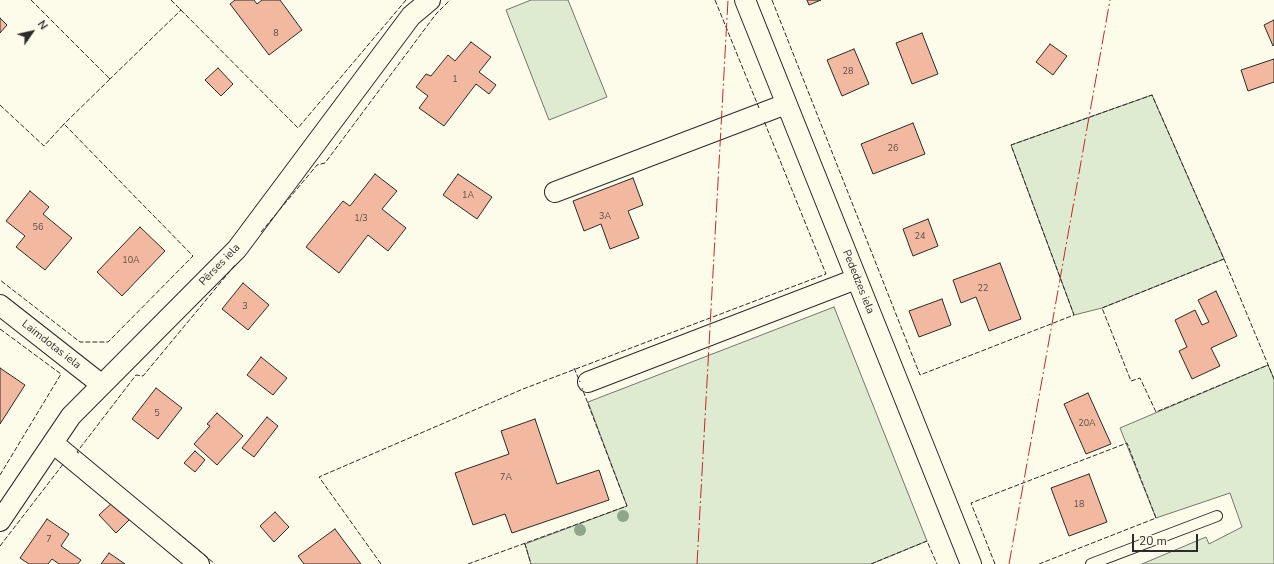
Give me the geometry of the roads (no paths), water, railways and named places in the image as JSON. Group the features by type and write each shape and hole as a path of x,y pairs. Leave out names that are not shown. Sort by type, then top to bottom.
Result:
{"street":[{"name":"Pērses iela","path":"0,521 71,416 236,249 411,16 430,0"},
{"name":"Pededzes iela","path":"745,0 971,564"},
{"path":"555,192 786,104"},
{"path":"588,382 856,279"},
{"name":"Laimdotas iela","path":"0,305 102,385"},
{"path":"53,443 199,564"}],"lane":[{"path":"1091,564 1217,516"}]}
